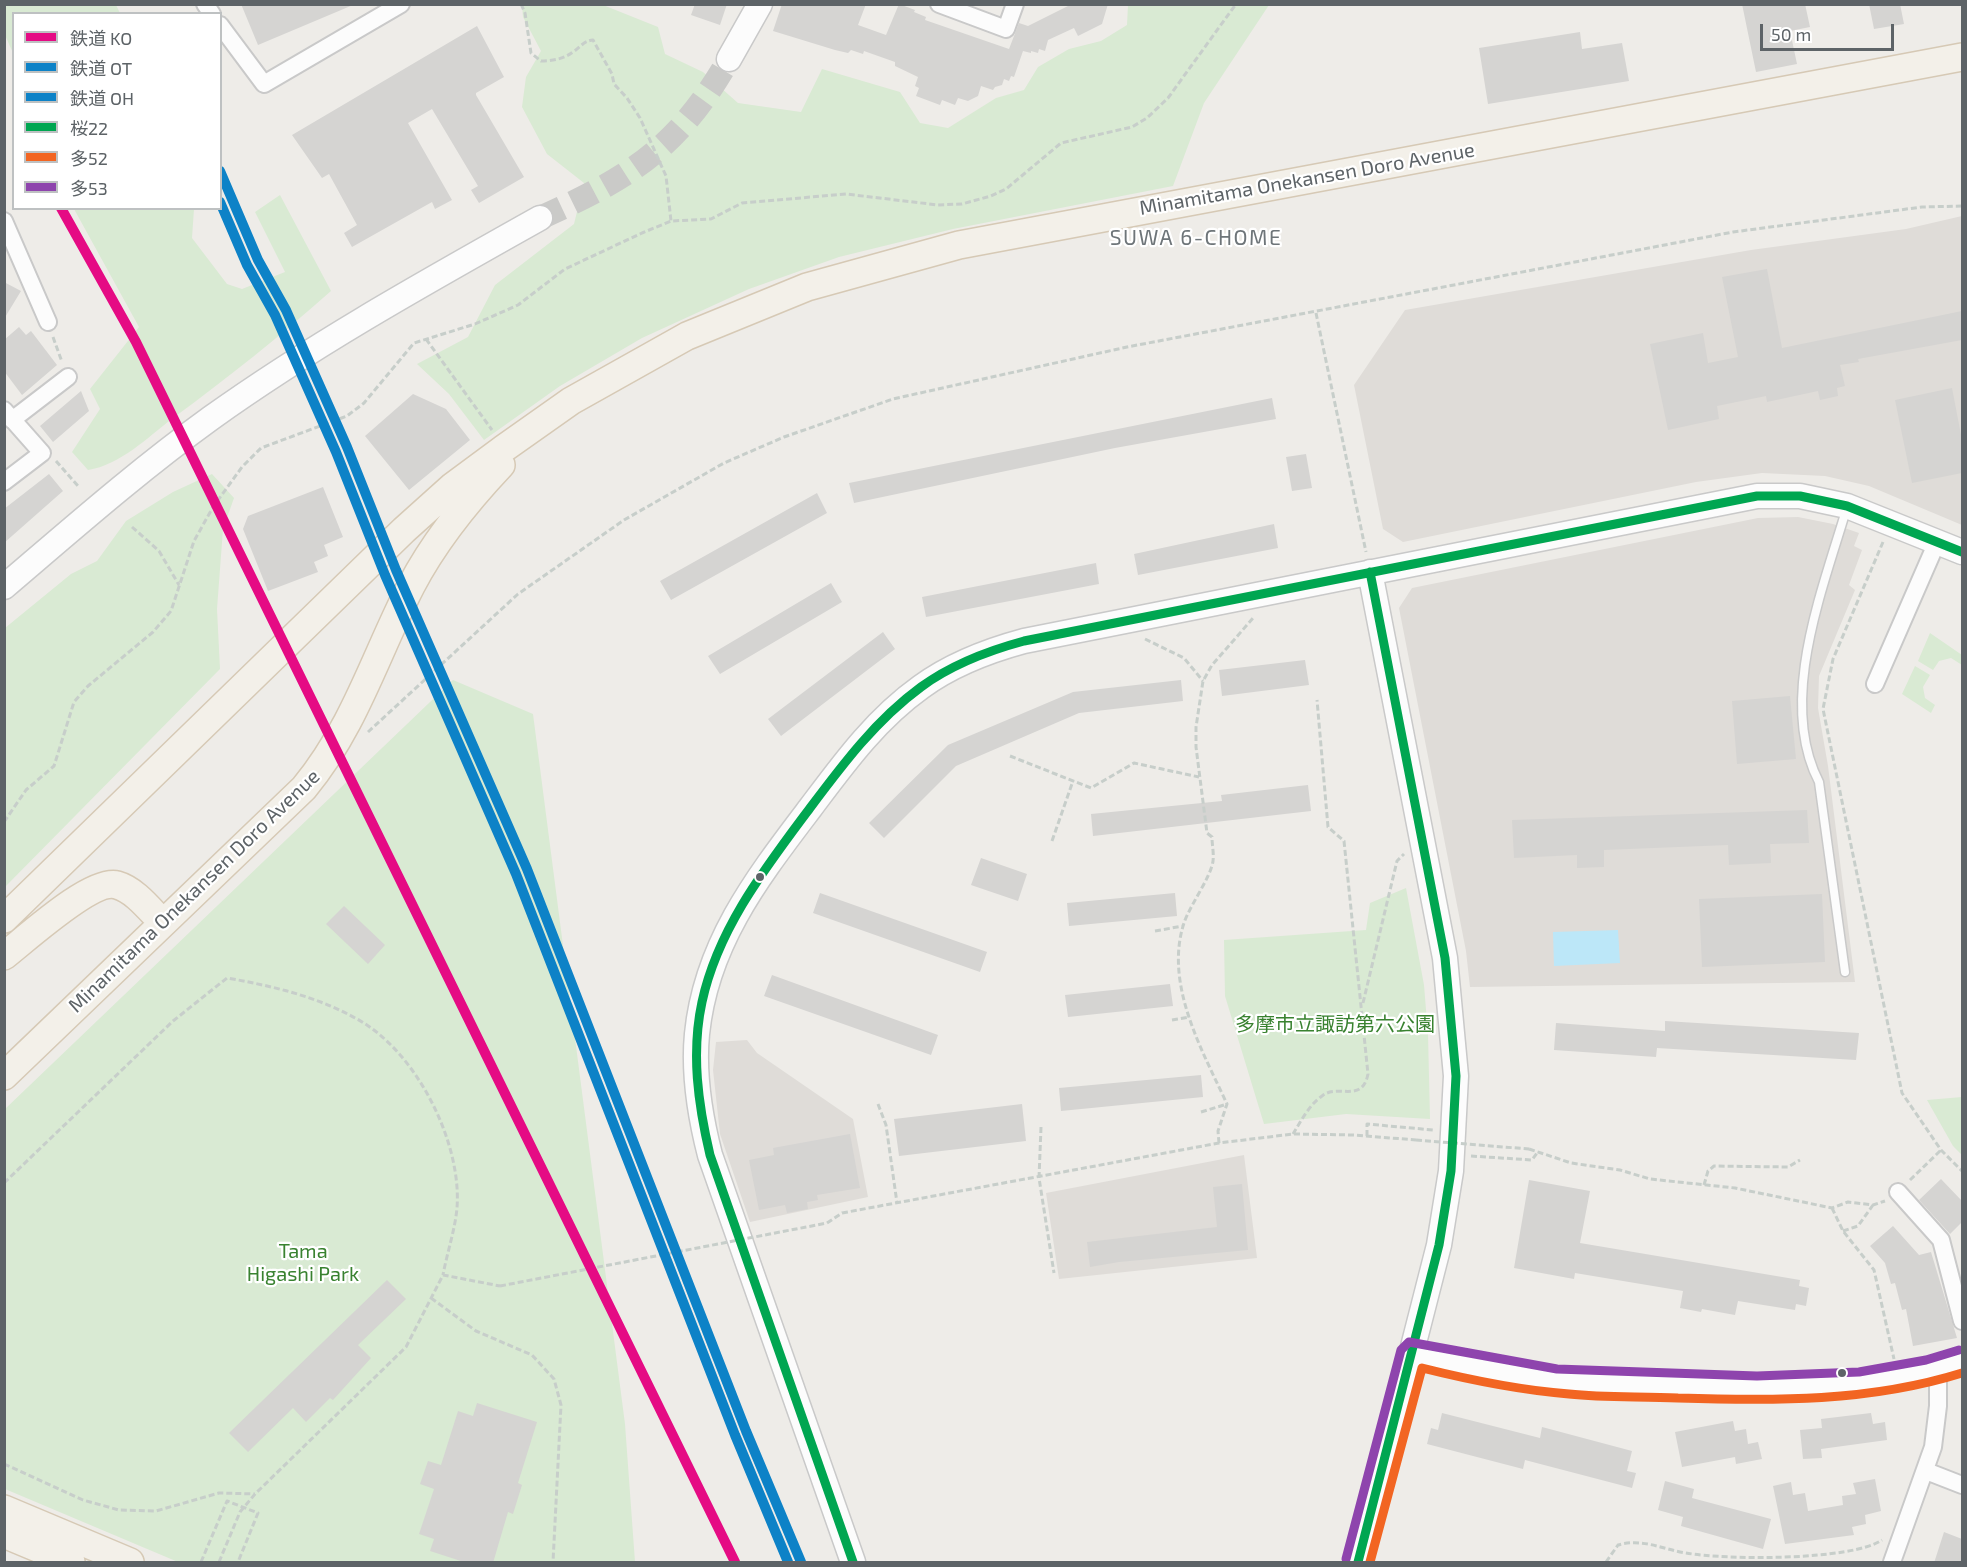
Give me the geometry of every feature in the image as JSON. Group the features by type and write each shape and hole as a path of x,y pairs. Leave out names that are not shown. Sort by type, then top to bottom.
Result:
{"main road":[{"name":"Minamitama Onekansen Doro Avenue","path":"4,919 404,530 453,486 571,401 687,336 765,304 851,274 959,245 1962,57"},
{"name":"Minamitama Onekansen Doro Avenue","path":"4,1076 304,788 321,768 362,698 411,587 438,542 495,472 531,435 571,401"},
{"path":"4,956 83,894 104,884 115,884 129,890 163,923"},
{"path":"4,1509 130,1563"},
{"path":"4,1534 71,1563"}],"street":[{"path":"222,28 264,84 401,4"},
{"path":"729,59 760,4"},
{"path":"939,4 1006,28 1015,4"},
{"path":"4,587 123,486 211,418 317,346 540,218"},
{"path":"4,221 48,322"},
{"path":"4,482 42,453 8,415 68,377"},
{"path":"853,1563 710,1155 702,1122 696,1070 697,1034 706,987 724,937 755,883 854,750 884,717 920,687 939,675 992,650 1058,633 1757,496 1800,496 1847,507 1962,552"},
{"path":"1875,684 1937,542"},
{"path":"1358,1563 1439,1245 1451,1171 1456,1076 1445,958 1370,572"},
{"path":"1898,1192 1941,1240 1956,1269 1962,1321"},
{"path":"1413,1353 1503,1374 1557,1382 1795,1388 1837,1387 1897,1379 1938,1370 1962,1361"},
{"path":"1892,1563 1926,1471 1937,1427 1938,1370"},
{"path":"1926,1471 1962,1485"}],"lane":[{"path":"1845,972 1819,782 1808,760 1802,680 1808,639 1847,507"}],"path":[{"path":"521,4 525,13 531,53 541,61 555,60 572,53 586,40 593,40 612,74 614,84 627,98 640,118 666,176 671,221"},
{"path":"4,822 26,790 54,766 74,702 88,686 153,632 171,610 194,541 222,492 242,467 261,448 347,416 364,403 414,343 475,324 518,304 565,269 671,221 711,219 742,203 794,196 846,194 938,205 962,204 991,196 1006,189 1061,143 1096,133 1132,127 1147,118 1168,98 1236,4"},
{"path":"365,735 518,594 624,520 724,463 784,437 893,399 1127,347 1316,313 1733,232 1922,207 1962,206"},
{"path":"1316,313 1370,572"},
{"path":"48,322 68,377"},
{"path":"426,339 497,436"},
{"path":"42,453 54,459 78,486"},
{"path":"132,526 159,551 180,586"},
{"path":"1885,538 1833,659 1823,709 1902,1093 1941,1150 1962,1171"},
{"path":"1219,1143 1218,1131 1227,1104 1190,1017 1178,961 1183,926 1213,862 1212,837 1207,833 1199,777 1196,727 1203,681 1212,665 1258,614"},
{"path":"1134,618 1137,634 1184,658 1203,681"},
{"path":"1293,1134 1315,1102 1324,1094 1360,1089 1366,1083 1368,1074 1344,841 1328,827 1317,700"},
{"path":"1010,756 1091,788 1134,763 1199,777"},
{"path":"1052,842 1073,781"},
{"path":"1362,1006 1397,861 1406,853"},
{"path":"1155,931 1183,926"},
{"path":"4,1183 173,1021 227,978 268,985 316,1000 359,1019 396,1050 428,1096 445,1131 457,1192 457,1209 443,1275 406,1347 255,1494 240,1512 219,1563"},
{"path":"1172,1020 1190,1017"},
{"path":"878,1104 886,1125 897,1203"},
{"path":"1201,1112 1227,1104"},
{"path":"1367,1136 1367,1124 1435,1130"},
{"path":"1041,1126 1039,1178 1054,1273"},
{"path":"443,1275 500,1286 826,1223 842,1213 1219,1143 1293,1134 1367,1136 1529,1149 1571,1163 1620,1170 1650,1179 1735,1188 1833,1208 1848,1202 1873,1205 1888,1200 1941,1150"},
{"path":"1469,1155 1532,1160 1537,1153"},
{"path":"1704,1185 1708,1172 1714,1166 1788,1167 1800,1160"},
{"path":"1843,1230 1858,1226 1873,1205"},
{"path":"1833,1208 1843,1230 1874,1270 1897,1379"},
{"path":"431,1298 476,1331 532,1355 547,1369 557,1385 561,1405 553,1563"},
{"path":"4,1464 83,1500 119,1510 156,1511 219,1493 255,1494"},
{"path":"201,1563 227,1501 258,1513 238,1563"},
{"path":"1606,1563 1618,1545 1630,1542 1646,1542 1686,1553 1782,1558 1865,1548 1882,1540"}],"shaded area":[{"path":"1962,216 1962,525 1869,486 1825,476 1762,473 1696,482 1403,542 1383,529 1354,385 1405,310 1751,250 1906,229"},
{"path":"1798,517 1833,524 1859,533 1854,546 1862,550 1849,585 1855,590 1819,676 1818,708 1828,766 1855,982 1470,987 1466,951 1399,608 1412,588 1758,518"},
{"path":"747,1040 757,1053 853,1119 868,1197 750,1222 720,1134 713,1070 716,1042"},
{"path":"1244,1155 1257,1258 1059,1279 1046,1193"}],"green space":[{"path":"5,4 116,5 120,12 12,12 12,51 5,35"},
{"path":"522,5 603,5 658,27 665,54 703,72 738,103 801,112 822,69 900,92 920,123 948,128 996,98 1024,90 1038,67 1069,49 1101,41 1127,25 1128,5 1269,5 1204,103 1173,186 953,229 839,257 749,289 642,338 560,386 484,440 449,394 417,364 468,337 495,285 574,224 584,183 547,154 522,107 526,77 541,51 523,17"},
{"path":"280,195 331,291 293,324 133,450 111,463 88,470 72,452 100,409 90,389 139,327 75,210 194,210 192,238 227,284 242,289 285,272 255,212"},
{"path":"212,474 234,498 223,529 217,609 220,669 5,887 5,628 71,574 97,561 126,521 173,492"},
{"path":"1930,633 1962,655 1962,665 1951,658 1939,661 1933,670 1918,661"},
{"path":"1915,666 1930,675 1923,687 1925,698 1935,705 1931,713 1902,694"},
{"name":"Tama Higashi Park","path":"453,680 533,714 625,1424 635,1562 178,1562 5,1489 5,1109"},
{"name":"多摩市立諏訪第六公園","path":"1406,888 1424,985 1428,1034 1430,1119 1346,1114 1264,1124 1225,996 1224,940 1366,930 1370,903"},
{"path":"1962,1097 1962,1155 1953,1146 1927,1100"}],"water":[{"path":"1618,930 1620,963 1554,966 1553,932"}],"building":[{"path":"241,4 353,4 353,5 258,45"},
{"path":"695,4 727,4 720,25 691,15"},
{"path":"782,4 866,4 858,25 886,35 899,4 915,10 914,12 926,17 925,20 1009,49 1019,23 1028,26 1072,4 1108,4 1102,24 1078,36 1074,28 1048,40 1045,51 1039,49 1038,53 1031,51 1031,53 1023,51 1014,77 1011,76 1009,81 1004,79 1002,85 993,90 981,86 978,96 968,101 958,98 955,105 942,100 940,105 916,96 919,88 915,86 918,77 895,66 895,62 864,51 863,54 851,50 848,53 835,50 773,31"},
{"path":"1742,4 1805,4 1810,27 1790,31 1797,64 1756,72"},
{"path":"1869,4 1900,4 1904,24 1874,29"},
{"path":"477,26 504,77 476,95 524,177 479,203 471,190 478,186 432,109 408,123 452,200 435,209 432,202 352,247 344,233 357,225 329,174 322,178 292,135"},
{"path":"1580,32 1582,49 1622,43 1629,81 1488,104 1479,48"},
{"path":"1767,269 1782,348 1962,311 1962,340 1858,359 1859,362 1840,365 1845,386 1837,388 1838,396 1820,400 1818,391 1767,402 1766,396 1717,406 1719,419 1668,430 1650,344 1703,333 1708,363 1738,357 1722,277"},
{"path":"4,282 21,291 4,319"},
{"path":"19,327 26,335 31,331 57,365 22,395 4,371 4,340"},
{"path":"1952,388 1962,440 1962,473 1912,483 1895,400"},
{"path":"81,391 89,411 53,442 40,426"},
{"path":"413,394 446,409 470,440 409,490 365,436"},
{"path":"1272,398 1276,419 1115,448 854,503 849,483"},
{"path":"1306,454 1312,488 1292,491 1286,457"},
{"path":"49,474 63,491 4,543 4,509"},
{"path":"323,487 343,537 324,545 328,556 314,562 318,572 268,591 243,529 248,516"},
{"path":"817,493 827,513 671,600 660,581"},
{"path":"1274,524 1278,548 1138,575 1134,554"},
{"path":"1096,563 1099,584 926,617 922,597"},
{"path":"831,583 842,602 720,674 708,656"},
{"path":"883,632 895,649 781,736 768,719"},
{"path":"1305,660 1309,685 1222,696 1219,670"},
{"path":"1181,680 1183,701 1079,713 956,766 884,838 869,823 948,745 1073,692"},
{"path":"1790,696 1796,759 1737,764 1732,701"},
{"path":"1308,785 1311,811 1093,836 1091,814 1222,801 1221,795"},
{"path":"1807,810 1809,843 1770,844 1771,863 1729,865 1728,845 1604,850 1604,867 1577,868 1577,855 1514,858 1512,820"},
{"path":"981,858 1027,874 1018,901 971,885"},
{"path":"820,893 987,952 980,972 813,913"},
{"path":"1175,893 1177,916 1069,926 1067,903"},
{"path":"1822,894 1825,962 1702,967 1699,899"},
{"path":"344,906 385,945 368,964 326,924"},
{"path":"772,975 938,1035 931,1055 764,996"},
{"path":"1170,984 1173,1006 1068,1017 1065,995"},
{"path":"1665,1021 1859,1033 1856,1060 1657,1048 1656,1057 1554,1050 1556,1023 1665,1031"},
{"path":"1201,1075 1203,1097 1061,1111 1059,1088"},
{"path":"1022,1104 1026,1141 899,1156 894,1119"},
{"path":"850,1134 860,1188 817,1195 818,1200 807,1202 808,1209 787,1213 785,1205 759,1210 749,1160 774,1155 773,1148"},
{"path":"1941,1179 1962,1201 1962,1222 1950,1234 1919,1200"},
{"path":"1529,1180 1590,1191 1580,1243 1800,1280 1799,1286 1809,1288 1806,1306 1796,1304 1795,1310 1738,1301 1735,1315 1702,1309 1701,1312 1680,1308 1683,1291 1575,1273 1574,1279 1514,1268"},
{"path":"1242,1184 1248,1250 1119,1262 1090,1267 1087,1242 1217,1227 1213,1187"},
{"path":"1893,1226 1919,1255 1931,1252 1957,1338 1913,1346 1906,1309 1902,1310 1895,1283 1891,1284 1885,1263 1870,1246"},
{"path":"387,1280 406,1299 358,1345 371,1358 333,1400 330,1398 306,1422 293,1408 248,1452 229,1433"},
{"path":"477,1403 537,1422 518,1483 522,1485 513,1514 508,1512 493,1563 467,1563 430,1551 434,1539 419,1534 434,1489 420,1484 428,1461 441,1465 458,1411 473,1416"},
{"path":"1442,1413 1540,1438 1542,1427 1632,1451 1627,1471 1636,1473 1632,1488 1525,1460 1523,1469 1427,1444 1431,1428 1438,1430"},
{"path":"1871,1413 1873,1424 1885,1422 1887,1440 1821,1449 1822,1458 1803,1459 1800,1430 1822,1428 1821,1419"},
{"path":"1733,1421 1735,1431 1746,1429 1748,1444 1758,1442 1762,1459 1736,1464 1735,1457 1682,1467 1675,1432"},
{"path":"1875,1479 1881,1511 1865,1515 1866,1524 1852,1527 1854,1535 1785,1544 1773,1486 1791,1482 1793,1495 1805,1493 1808,1511 1843,1505 1842,1496 1856,1494 1853,1483"},
{"path":"1665,1481 1694,1489 1692,1498 1771,1519 1763,1549 1681,1526 1683,1517 1658,1510"},
{"path":"1944,1532 1962,1539 1962,1563 1934,1563"}],"tunnel":[{"path":"540,218 601,188 650,156 691,116 729,59"}],"rail line":[{"name":"OT","path":"222,176 258,260 286,310 347,447 396,570 527,869 746,1431 801,1562"},
{"name":"OH","path":"222,207 247,265 275,315 336,452 385,575 516,874 735,1435 788,1562"},
{"name":"KO","path":"62,210 136,342 735,1562"}],"transit line":[{"name":"桜22","path":"853,1562 710,1155 699,1098 697,1040 702,1002 709,975 719,949 746,899 835,775 889,714 921,687 957,665 1024,641 1757,496 1800,496 1847,506 1962,552"},
{"name":"桜22","path":"1358,1562 1439,1245 1451,1171 1456,1076 1445,958 1370,572"},
{"name":"多53","path":"1346,1559 1401,1350 1409,1342 1557,1369 1757,1376 1859,1372 1926,1360 1959,1350"},
{"name":"多52","path":"1370,1562 1422,1368 1495,1384 1550,1392 1597,1396 1750,1399 1822,1398 1892,1390 1962,1373"}],"district":[{"name":"SUWA 6-CHOME","path":"1196,238"}]}
